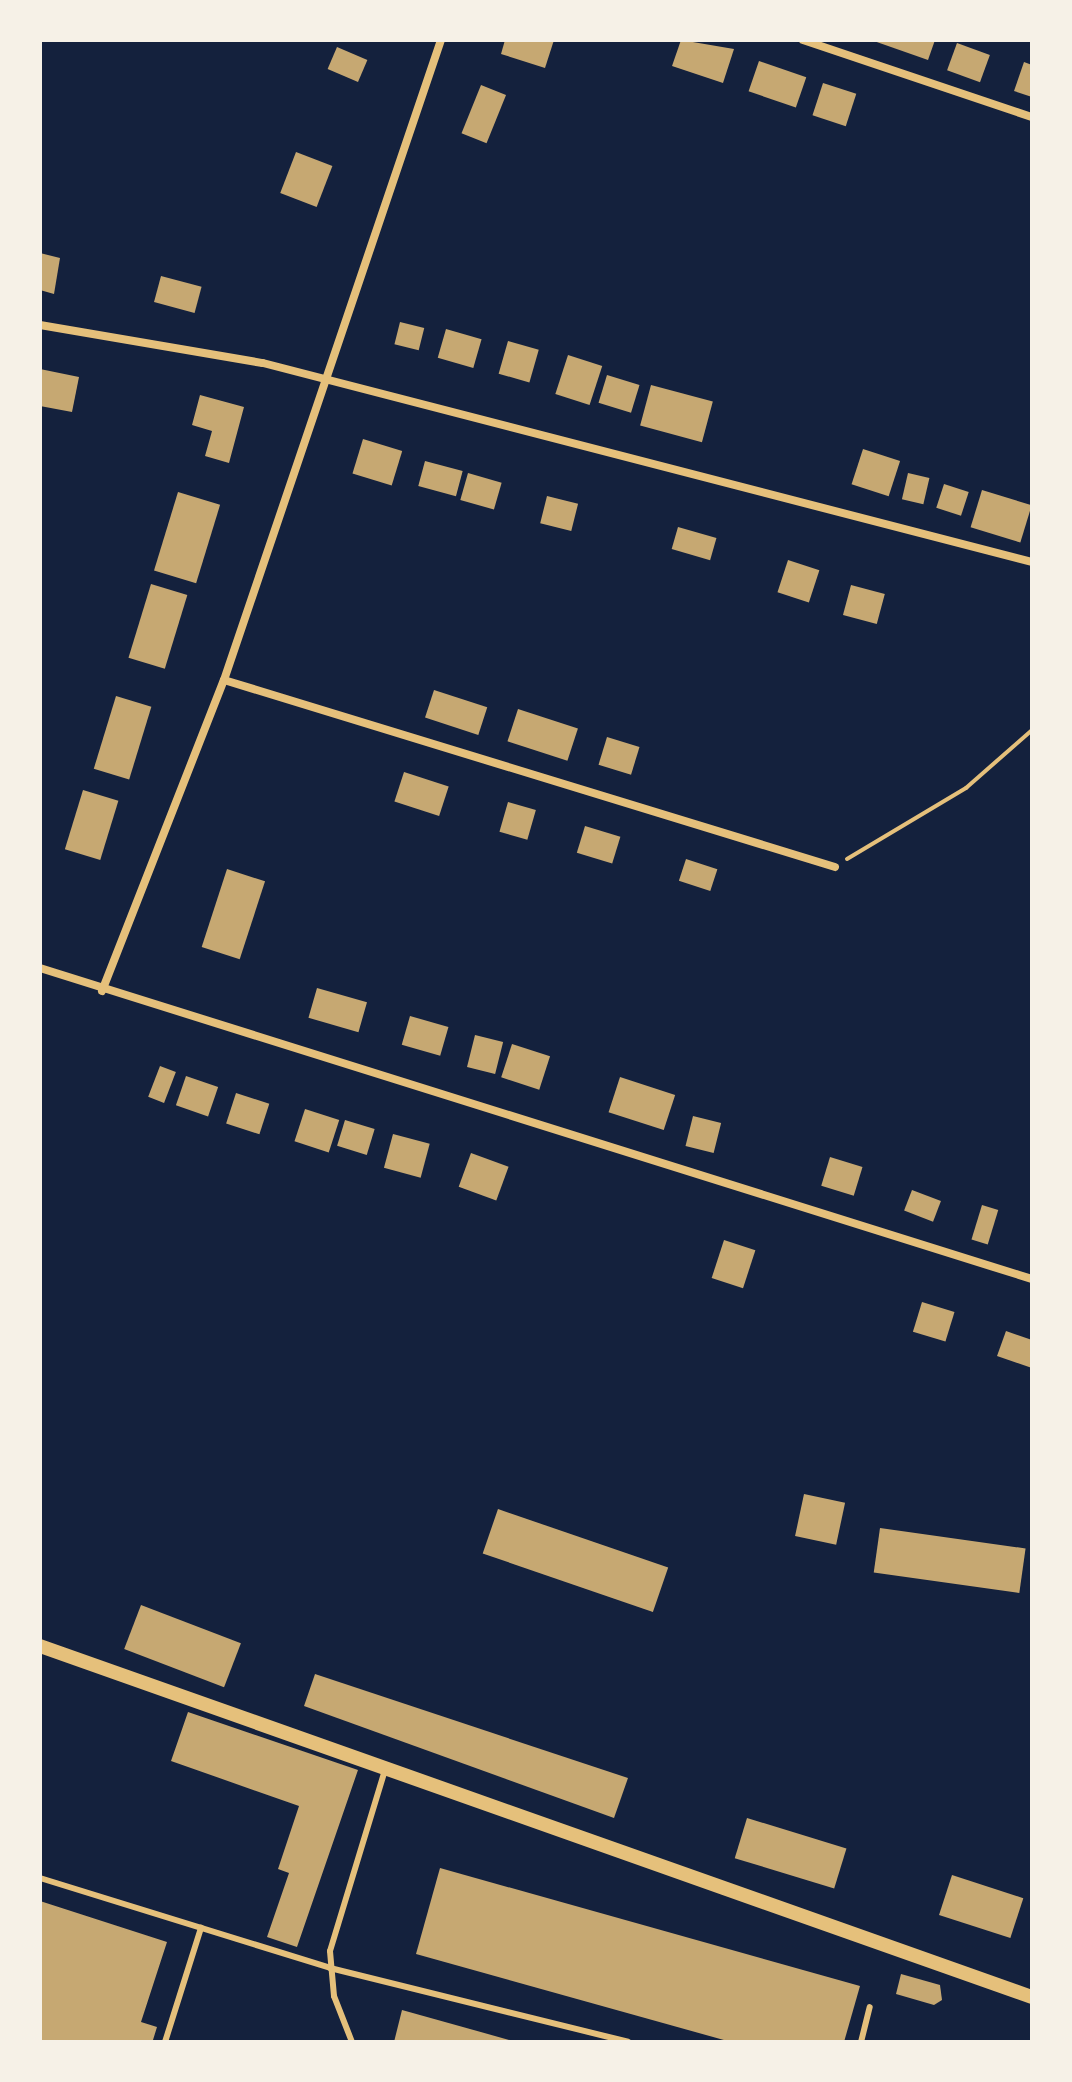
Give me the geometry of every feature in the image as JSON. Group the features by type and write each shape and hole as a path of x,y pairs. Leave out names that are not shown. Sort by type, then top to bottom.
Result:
{"street":[{"path":"102,991 224,680 328,383 341,320 441,40"},
{"path":"803,40 1032,117"},
{"path":"40,325 263,363 328,383 1032,562"},
{"path":"224,680 835,867"},
{"path":"40,968 102,991 1032,1279"},
{"path":"40,1646 1032,1997"}],"lane":[{"path":"352,2042 330,1968 338,1914 385,1768"},
{"path":"40,1878 330,1968 628,2042"},
{"path":"165,2042 201,1928"},
{"path":"861,2042 870,2007"}],"path":[{"path":"835,867 966,788 1032,730"}],"building":[{"path":"505,40 554,40 545,68 501,54"},
{"path":"681,40 734,49 723,83 672,66"},
{"path":"871,40 935,40 928,60"},
{"path":"957,43 990,55 980,82 947,70"},
{"path":"337,47 367,60 358,82 328,69"},
{"path":"759,61 806,77 796,108 749,91"},
{"path":"1024,62 1032,65 1032,97 1014,91"},
{"path":"823,83 856,94 846,126 812,115"},
{"path":"481,85 506,95 487,143 462,133"},
{"path":"296,152 332,166 317,207 280,193"},
{"path":"40,253 60,258 54,294 40,290"},
{"path":"161,276 202,287 195,313 154,302"},
{"path":"400,322 424,328 419,350 394,344"},
{"path":"446,329 482,339 473,368 438,358"},
{"path":"508,341 539,350 529,383 499,374"},
{"path":"568,355 602,366 590,405 555,394"},
{"path":"40,369 79,377 72,412 40,406"},
{"path":"607,375 640,385 631,413 599,403"},
{"path":"651,385 713,402 702,442 640,426"},
{"path":"200,395 244,407 229,463 205,456 212,431 192,425"},
{"path":"363,439 402,451 392,485 352,473"},
{"path":"863,449 900,461 889,496 852,484"},
{"path":"425,461 463,471 456,496 418,486"},
{"path":"468,473 502,483 494,510 460,500"},
{"path":"908,473 929,478 923,504 902,499"},
{"path":"944,484 969,492 961,516 936,508"},
{"path":"982,490 1032,505 1020,542 971,527"},
{"path":"178,492 220,505 196,583 154,570"},
{"path":"547,496 578,504 571,531 540,523"},
{"path":"678,527 716,538 710,560 672,549"},
{"path":"788,560 819,570 809,603 777,592"},
{"path":"151,584 187,595 165,669 128,658"},
{"path":"851,585 885,594 877,624 843,615"},
{"path":"434,690 487,707 478,735 425,718"},
{"path":"116,696 151,707 129,779 94,769"},
{"path":"518,709 578,728 567,761 507,741"},
{"path":"607,737 640,747 631,775 599,765"},
{"path":"404,772 449,787 439,816 394,801"},
{"path":"83,790 118,801 100,860 65,849"},
{"path":"508,802 536,810 527,840 499,832"},
{"path":"585,826 620,837 612,864 577,853"},
{"path":"686,859 717,869 710,891 679,881"},
{"path":"227,869 265,881 240,959 202,947"},
{"path":"317,988 367,1002 358,1032 308,1018"},
{"path":"410,1016 448,1027 440,1056 402,1045"},
{"path":"475,1035 503,1042 495,1074 467,1067"},
{"path":"512,1044 550,1056 539,1090 501,1077"},
{"path":"160,1066 176,1072 164,1103 148,1097"},
{"path":"186,1076 218,1087 208,1116 176,1105"},
{"path":"620,1077 675,1095 664,1130 609,1112"},
{"path":"236,1093 269,1104 259,1134 226,1123"},
{"path":"305,1109 339,1120 329,1152 294,1141"},
{"path":"693,1116 721,1123 714,1153 686,1146"},
{"path":"345,1120 375,1129 367,1155 337,1146"},
{"path":"393,1134 430,1144 421,1178 384,1168"},
{"path":"471,1153 509,1167 496,1201 459,1187"},
{"path":"830,1157 863,1167 854,1196 821,1186"},
{"path":"912,1190 941,1201 933,1222 904,1211"},
{"path":"982,1205 998,1210 988,1244 971,1239"},
{"path":"724,1240 755,1250 743,1288 712,1278"},
{"path":"922,1302 955,1312 945,1342 913,1332"},
{"path":"1006,1331 1032,1340 1032,1368 997,1356"},
{"path":"804,1494 845,1503 836,1545 795,1536"},
{"path":"498,1509 668,1568 653,1612 483,1553"},
{"path":"880,1528 1026,1548 1019,1593 874,1573"},
{"path":"141,1605 241,1643 224,1687 124,1649"},
{"path":"315,1674 628,1778 614,1818 304,1706"},
{"path":"188,1712 358,1770 297,1947 267,1937 289,1873 278,1869 299,1806 171,1761"},
{"path":"747,1818 846,1848 834,1889 735,1858"},
{"path":"440,1868 860,1986 844,2042 731,2042 416,1954"},
{"path":"952,1875 1023,1898 1010,1938 939,1915"},
{"path":"40,1901 167,1942 141,2022 157,2027 153,2040 40,2042"},
{"path":"901,1974 940,1985 942,2000 934,2005 896,1994"},
{"path":"402,2010 513,2041 513,2042 394,2042"}]}
